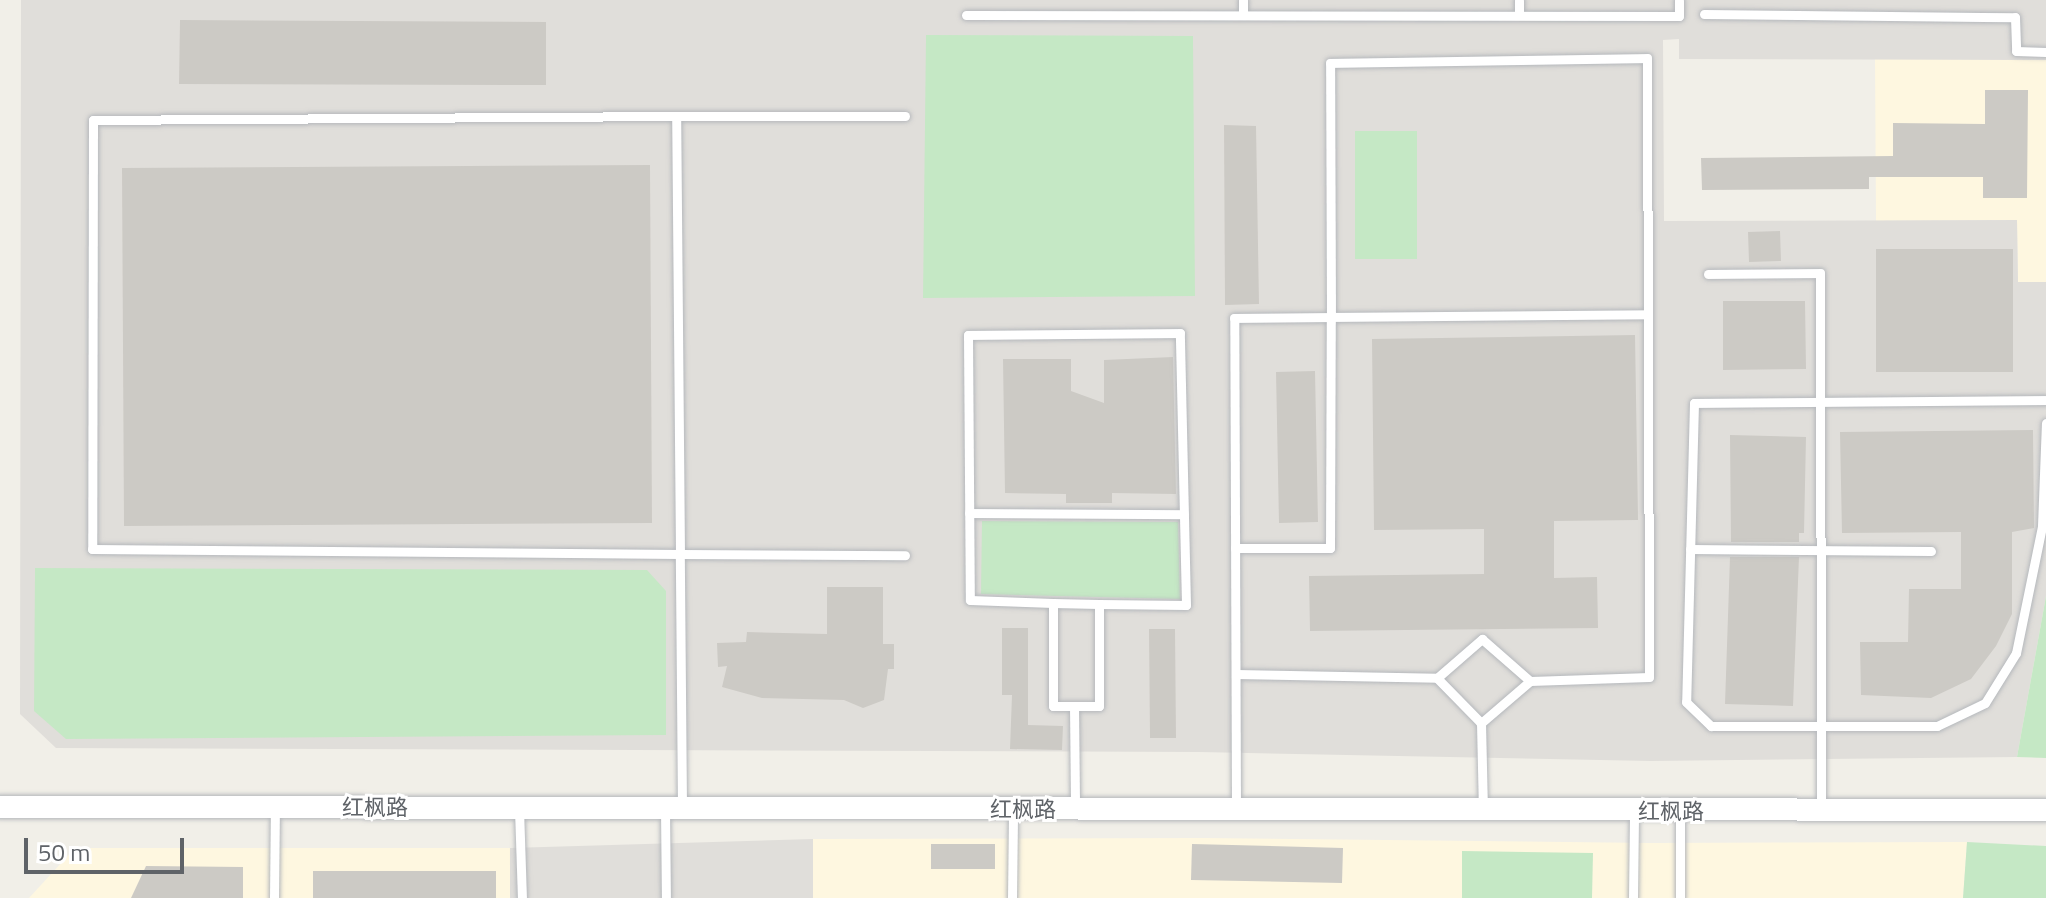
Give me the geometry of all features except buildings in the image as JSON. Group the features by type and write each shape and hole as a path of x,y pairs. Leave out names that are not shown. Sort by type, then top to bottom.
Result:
{"street":[{"name":"红枫路","path":"0,807 1483,812 2046,810"}],"lane":[{"path":"1243,0 1243,14"},
{"path":"1519,0 1519,15"},
{"path":"966,15 1679,16 1679,0"},
{"path":"1704,14 2015,17 2016,51 2046,52"},
{"path":"1235,548 1330,548 1330,63 1647,58 1649,677 1530,681 1481,723"},
{"path":"666,898 673,809 680,554 676,116"},
{"path":"905,116 93,120 92,549 905,555"},
{"path":"1708,274 1820,273 1821,812"},
{"path":"1236,811 1234,318 1648,314"},
{"path":"1180,333 1186,605 970,600 969,513 968,335 1180,333"},
{"path":"2046,400 1694,403 1686,702 1711,726 1937,726 1985,703 2016,653 2042,526 2046,423"},
{"path":"969,513 1184,514"},
{"path":"1690,549 1931,551"},
{"path":"1053,603 1053,706 1099,706 1099,604"},
{"path":"1236,674 1437,678 1482,639 1530,681"},
{"path":"1437,678 1481,723 1483,812"},
{"path":"1074,706 1076,811"},
{"path":"274,898 275,808"},
{"path":"519,809 522,898"},
{"path":"1012,898 1013,810"},
{"path":"1633,898 1634,812"},
{"path":"1680,812 1680,898"}],"shaded area":[{"path":"21,0 2046,0 2046,60 1679,59 1679,39 1663,40 1664,221 2017,220 2018,282 2046,282 2046,596 2017,757 1651,761 1199,752 56,748 20,714"},
{"path":"1875,58 2046,60 2046,282 2018,282 2017,220 1876,221"},
{"path":"1204,838 1651,843 1967,842 1963,898 813,898 813,839"},
{"path":"813,839 813,898 510,898 510,848"},
{"path":"75,848 510,848 510,898 29,898"}],"green space":[{"path":"926,35 1193,36 1195,296 923,298"},
{"path":"1355,131 1417,131 1417,259 1355,259"},
{"path":"982,521 1178,522 1180,599 981,594"},
{"path":"35,568 647,570 666,591 666,735 66,739 34,711"},
{"path":"2046,596 2046,758 2017,757"},
{"path":"1967,842 2046,846 2046,898 1963,898"},
{"path":"1462,851 1593,853 1592,898 1462,898"}]}
